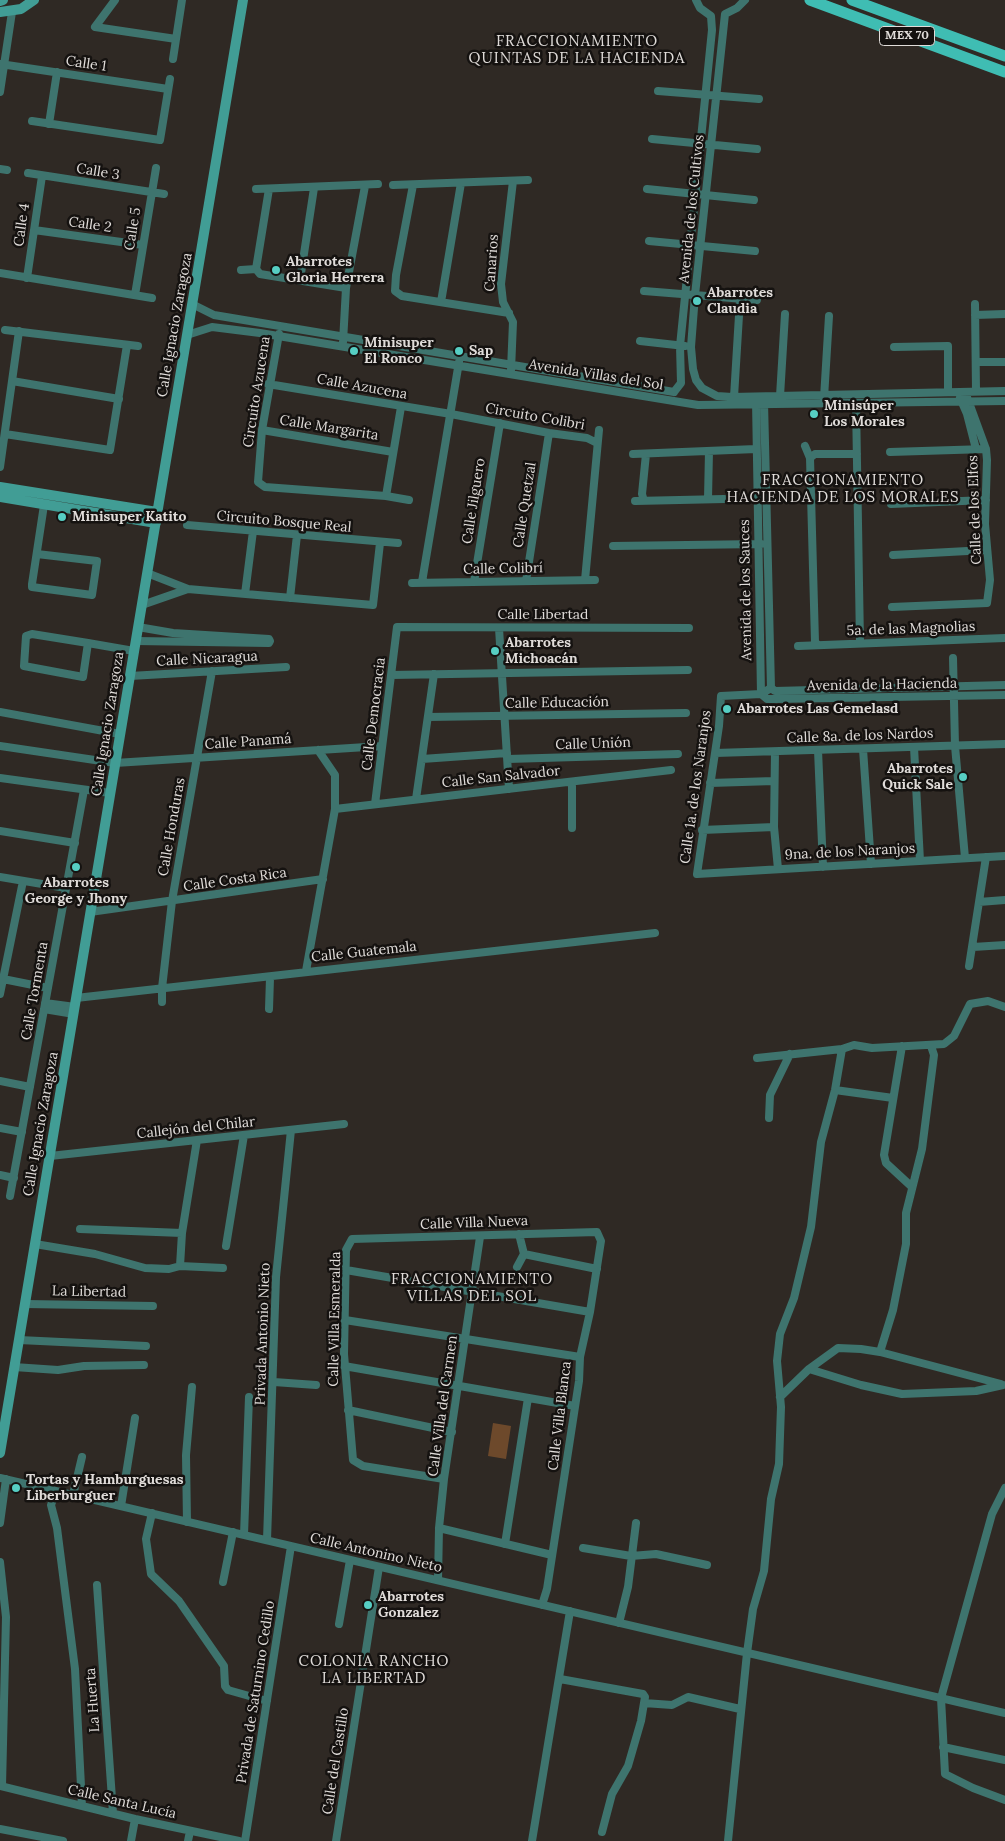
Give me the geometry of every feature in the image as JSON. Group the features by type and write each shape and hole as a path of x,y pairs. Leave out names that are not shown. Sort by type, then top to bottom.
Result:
{"main road":[{"path":"0,12 12,12 34,0"},
{"name":"Calle Ignacio Zaragoza","path":"0,1453 243,0"},
{"name":"MEX 70","path":"810,0 1005,72"},
{"name":"MEX 70","path":"852,0 1005,56"},
{"path":"0,487 157,512"},
{"path":"0,497 156,523"},
{"path":"102,515 104,504"}],"street":[{"path":"115,0 95,28 176,39"},
{"path":"173,59 182,0"},
{"path":"696,0 700,8 711,16 725,14 737,8 745,0"},
{"path":"0,92 2,64 12,12"},
{"name":"Avenida de los Cultivos","path":"725,14 718,96 695,295 692,347 693,369 696,380 702,388 717,396 734,397"},
{"name":"Avenida de los Cultivos","path":"674,392 682,383 680,346 706,95 711,16"},
{"name":"Calle 1","path":"2,64 168,89"},
{"path":"49,124 56,72"},
{"path":"32,121 160,140 170,79"},
{"path":"658,91 759,100"},
{"path":"652,139 757,149"},
{"name":"Calle 5","path":"135,295 156,168"},
{"name":"Calle 3","path":"28,174 164,194"},
{"name":"Calle 4","path":"27,278 42,176"},
{"path":"393,186 528,180"},
{"name":"Canarios","path":"510,374 514,322 502,302 501,284 513,181"},
{"path":"441,302 461,183"},
{"path":"256,189 378,184"},
{"path":"413,184 396,275 396,291 402,296 509,313"},
{"path":"342,347 346,288 364,186"},
{"path":"269,188 256,269 260,274 346,288"},
{"path":"300,280 314,188"},
{"path":"647,189 754,200"},
{"name":"Calle 2","path":"34,230 143,245"},
{"path":"649,241 755,251"},
{"path":"241,270 256,269"},
{"path":"0,273 152,298"},
{"path":"644,291 757,300"},
{"path":"740,299 734,397 1005,391"},
{"name":"Avenida Villas del Sol","path":"192,304 214,315 512,365 622,388 676,402 698,405 760,406 1005,400"},
{"path":"975,304 976,391"},
{"path":"780,396 785,314"},
{"path":"975,315 1005,314"},
{"path":"212,327 214,315"},
{"path":"823,404 829,316"},
{"name":"Circuito Azucena","path":"280,326 268,384 257,472 258,482 265,487 386,496 409,500"},
{"name":"Avenida Villas del Sol","path":"187,335 212,327 279,336 510,374 622,388 674,392"},
{"path":"5,330 138,346"},
{"path":"0,467 19,331"},
{"path":"640,341 692,347"},
{"path":"5,434 110,450 127,345"},
{"path":"894,347 948,346 948,391"},
{"path":"422,582 461,357"},
{"path":"976,362 1005,362"},
{"path":"12,381 119,398"},
{"name":"Calle Azucena","path":"268,384 451,414"},
{"name":"Calle de los Elfos","path":"962,391 976,449"},
{"path":"674,392 676,402"},
{"name":"Avenida de los Sauces","path":"760,397 771,688"},
{"name":"Calle de los Elfos","path":"892,607 987,603 990,580 986,550 988,469 986,448 965,401"},
{"path":"856,404 860,643"},
{"name":"Avenida de los Sauces","path":"760,406 756,449 761,694"},
{"path":"386,496 401,407"},
{"name":"Circuito Colibri","path":"451,414 549,433 588,438 597,444 585,580"},
{"name":"Calle Jilguero","path":"474,582 500,423"},
{"name":"Calle Margarita","path":"262,430 393,452"},
{"path":"597,444 599,430"},
{"name":"Calle Quetzal","path":"526,581 549,433"},
{"path":"805,446 810,458 815,642 817,644"},
{"path":"890,452 986,448"},
{"path":"633,454 756,449"},
{"path":"708,499 709,451"},
{"path":"644,501 642,494 646,454"},
{"path":"810,458 815,454 857,454"},
{"path":"635,501 724,499"},
{"path":"891,504 986,500"},
{"path":"37,554 97,561 92,595 32,587 44,505"},
{"name":"Circuito Bosque Real","path":"186,525 297,536 398,543"},
{"path":"245,594 253,531"},
{"path":"290,598 297,536"},
{"path":"147,573 188,589 372,605 380,543"},
{"path":"613,546 767,544"},
{"path":"893,555 986,550"},
{"name":"Calle Colibrí","path":"412,583 595,580"},
{"path":"142,605 188,589"},
{"path":"88,643 83,677 29,668 24,666 22,662 28,635 88,643 135,646 172,642 269,643 270,641 269,639 172,633 138,627"},
{"name":"Calle Libertad","path":"397,627 689,628"},
{"name":"Calle Democracia","path":"375,804 397,627"},
{"path":"499,628 509,789"},
{"path":"172,633 172,642"},
{"name":"5a. de las Magnolias","path":"798,646 1005,638"},
{"path":"953,658 952,696 965,858"},
{"name":"Calle Nicaragua","path":"130,676 286,667"},
{"path":"391,674 688,670"},
{"name":"Calle Honduras","path":"162,1002 172,902 212,671"},
{"path":"416,799 434,674"},
{"name":"Avenida de la Hacienda","path":"771,688 775,691 1005,686"},
{"name":"Calle 1a. de los Naranjos","path":"697,874 702,830 715,753 721,696 761,694 771,688"},
{"name":"Avenida de la Hacienda","path":"761,694 767,699 1005,695"},
{"path":"0,712 120,734"},
{"name":"Calle Educación","path":"428,717 686,713"},
{"name":"Calle 8a. de los Nardos","path":"715,753 1005,744"},
{"name":"Calle Panamá","path":"0,746 115,763 382,746"},
{"path":"914,747 920,861"},
{"path":"863,749 871,864"},
{"path":"306,971 335,809 335,775 318,750"},
{"path":"818,750 823,867"},
{"path":"775,752 774,827 778,869"},
{"name":"Calle Unión","path":"422,759 678,754"},
{"name":"Calle San Salvador","path":"335,809 671,770"},
{"path":"0,778 110,793"},
{"path":"572,782 572,828"},
{"path":"710,783 774,782"},
{"name":"Calle Tormenta","path":"10,1196 84,790"},
{"path":"702,830 774,827"},
{"path":"0,831 75,843"},
{"name":"9na. de los Naranjos","path":"697,874 1005,856"},
{"path":"969,966 986,857"},
{"path":"0,877 66,888"},
{"name":"Calle Costa Rica","path":"90,912 172,902 323,879"},
{"path":"0,994 23,881"},
{"path":"979,902 1005,900"},
{"name":"Calle Guatemala","path":"45,1006 75,1006 162,988 270,978 306,971 655,933"},
{"path":"973,947 1005,945"},
{"path":"269,1009 270,978"},
{"path":"3,979 48,988"},
{"path":"757,1058 842,1049 854,1045 872,1048 944,1044 954,1036 970,1004 988,1001 1005,1007"},
{"path":"902,1046 884,1155 886,1163 912,1187"},
{"path":"880,1352 893,1310 906,1244 906,1213 922,1149 934,1055 931,1046"},
{"path":"728,1841 747,1653 753,1609 764,1571 771,1499 779,1464 780,1397 778,1361 780,1334 794,1298 811,1227 821,1142 835,1090 842,1049"},
{"path":"769,1118 770,1095 790,1054"},
{"path":"0,1081 30,1086"},
{"path":"835,1090 893,1098"},
{"name":"Callejón del Chilar","path":"50,1156 344,1124"},
{"path":"0,1128 22,1132"},
{"name":"Privada Antonio Nieto","path":"267,1540 274,1382 276,1278 291,1130"},
{"path":"226,1246 244,1135"},
{"path":"180,1266 182,1233 196,1140"},
{"path":"0,1175 14,1178"},
{"path":"80,1229 182,1233"},
{"name":"Calle Villa Nueva","path":"352,1239 480,1237 597,1232"},
{"name":"Calle Villa Blanca","path":"542,1605 547,1589 575,1406 580,1357 597,1269 601,1241 597,1232"},
{"path":"517,1267 524,1254 519,1234"},
{"name":"Calle Villa del Carmen","path":"438,1580 439,1528 444,1479 480,1237"},
{"name":"Calle Villa Esmeralda","path":"352,1239 346,1250 344,1366 353,1460 363,1466 444,1479"},
{"path":"35,1244 95,1254 145,1268 169,1269 180,1266 223,1268"},
{"path":"524,1254 597,1269"},
{"path":"346,1270 590,1312"},
{"name":"La Libertad","path":"25,1304 154,1306"},
{"path":"345,1320 580,1357"},
{"path":"19,1340 146,1346"},
{"path":"780,1397 809,1369 838,1348 880,1352 1004,1385"},
{"path":"14,1367 58,1370 84,1366 144,1365"},
{"path":"344,1366 575,1406"},
{"path":"809,1369 861,1385 902,1394 976,1391 1004,1385"},
{"path":"274,1382 316,1385"},
{"path":"187,1522 186,1455 192,1387"},
{"path":"244,1535 249,1397"},
{"path":"505,1544 528,1398"},
{"path":"348,1410 452,1432"},
{"path":"120,1506 135,1418"},
{"path":"73,1495 82,1457"},
{"path":"120,1506 124,1465"},
{"path":"0,1523 3,1479"},
{"name":"Calle Antonino Nieto","path":"3,1479 1005,1713"},
{"path":"1005,1488 992,1514 941,1698 946,1774 973,1788 1005,1800"},
{"path":"56,1491 51,1505 57,1528 75,1669 82,1806"},
{"path":"152,1513 146,1539 151,1574 179,1601 224,1666 225,1686 228,1690 267,1700"},
{"path":"619,1623 632,1556 636,1523"},
{"path":"439,1528 552,1555"},
{"path":"223,1582 233,1532"},
{"name":"Privada de Saturnino Cedillo","path":"245,1841 291,1546"},
{"path":"583,1548 632,1556 656,1554 707,1565"},
{"path":"339,1624 350,1560"},
{"path":"0,1562 6,1617 1,1786"},
{"name":"Calle del Castillo","path":"336,1841 379,1567"},
{"name":"La Huerta","path":"97,1585 113,1813"},
{"path":"532,1841 570,1611"},
{"path":"560,1679 643,1694 644,1703 628,1766 612,1794 602,1832"},
{"path":"644,1703 672,1705 688,1697 740,1709"},
{"path":"943,1747 1005,1760"},
{"name":"Calle Santa Lucía","path":"1,1786 135,1819 239,1841"},
{"path":"131,1841 135,1819"},
{"path":"0,1829 63,1841"},
{"path":"188,1841 190,1831"}],"shaded area":[{"path":"493,1423 511,1426 506,1459 488,1456"}],"place":[{"name":"Abarrotes Gloria Herrera","path":"276,270"},
{"name":"Abarrotes Claudia","path":"697,301"},
{"name":"Minisuper El Ronco","path":"354,351"},
{"name":"Sap","path":"459,351"},
{"name":"Minisúper Los Morales","path":"814,414"},
{"name":"Minisuper Katito","path":"62,517"},
{"name":"Abarrotes Michoacán","path":"495,651"},
{"name":"Abarrotes Las Gemelasd","path":"727,709"},
{"name":"Abarrotes Quick Sale","path":"963,777"},
{"name":"Abarrotes George y Jhony","path":"76,867"},
{"name":"Tortas y Hamburguesas Liberburguer","path":"16,1488"},
{"name":"Abarrotes Gonzalez","path":"368,1605"}],"district":[{"name":"FRACCIONAMIENTO QUINTAS DE LA HACIENDA","path":"577,50"},
{"name":"FRACCIONAMIENTO HACIENDA DE LOS MORALES","path":"843,490"},
{"name":"FRACCIONAMIENTO VILLAS DEL SOL","path":"472,1288"},
{"name":"COLONIA RANCHO LA LIBERTAD","path":"374,1670"}]}
